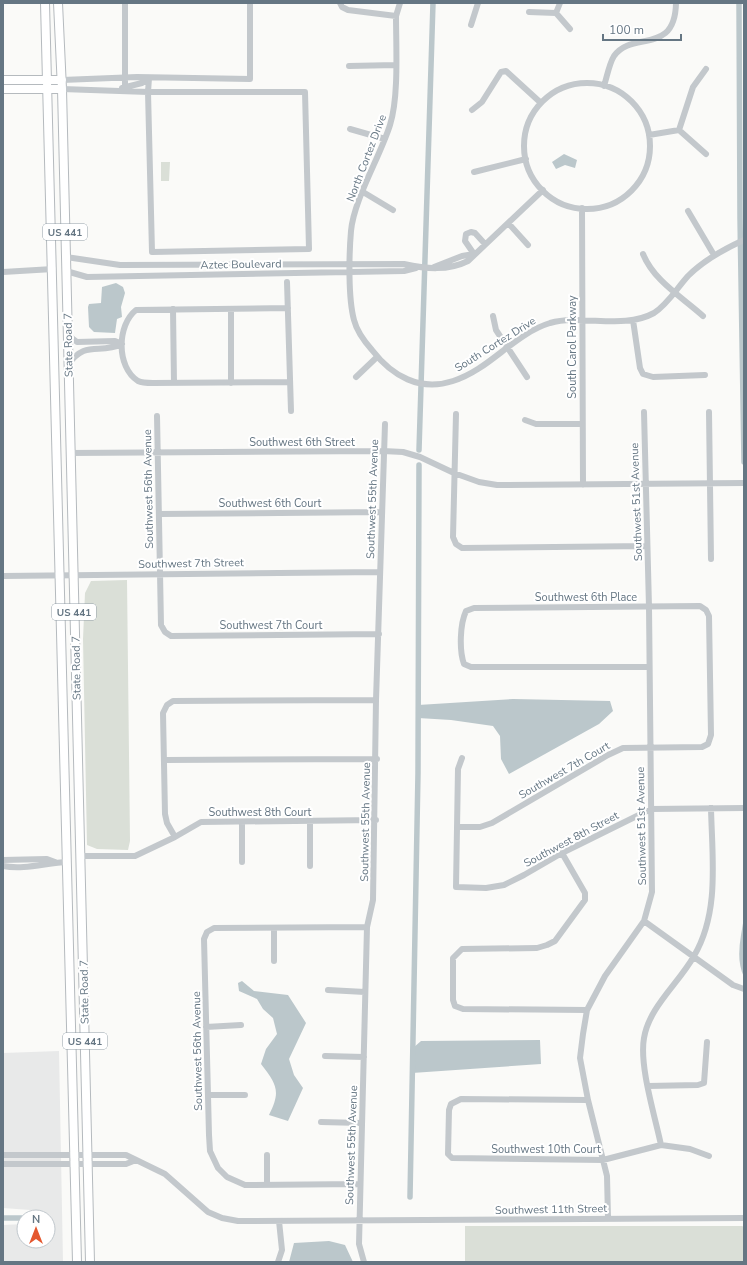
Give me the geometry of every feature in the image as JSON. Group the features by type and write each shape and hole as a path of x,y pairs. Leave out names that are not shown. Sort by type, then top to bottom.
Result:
{"main road":[{"name":"State Road 7","path":"45,3 75,1155 76,1262"},
{"name":"State Road 7","path":"58,3 62,80 90,1262"},
{"path":"3,80 62,80"},
{"path":"3,89 62,89"},
{"path":"52,243 58,262 66,271"},
{"path":"53,269 62,279 67,291"},
{"path":"57,431 63,446 70,453"},
{"path":"66,830 72,848 80,856"},
{"path":"67,862 76,870 80,879"},
{"path":"70,975 75,1000 84,1011"}],"street":[{"path":"125,3 125,87"},
{"path":"62,80 125,77 250,79 250,3"},
{"path":"340,3 342,7 348,10 396,16"},
{"name":"North Cortez Drive","path":"351,272 352,222 393,116 396,65 396,16 400,3"},
{"path":"471,25 478,3"},
{"path":"556,13 560,3"},
{"path":"604,86 615,55 627,47 654,40 663,35 674,21 676,3"},
{"path":"529,12 556,13 570,29"},
{"path":"349,66 396,65"},
{"path":"680,130 694,87 706,69"},
{"path":"472,110 482,102 501,72 506,71 541,103"},
{"path":"112,90 142,83 149,78"},
{"path":"62,89 148,92 305,92 309,249 152,252 148,92 149,78"},
{"path":"587,83 604,86 620,93 634,104 644,119 649,135 650,145 648,164 640,181 627,194 610,204 601,207 582,208 561,203 543,190 535,181 526,159 525,142 528,125 541,103 555,92 570,86 587,83"},
{"path":"350,129 385,139"},
{"path":"649,135 680,130"},
{"path":"680,130 706,154"},
{"path":"474,172 526,159"},
{"name":"Aztec Boulevard","path":"66,257 120,265 404,264 418,267 453,268 468,261 485,244 509,224 543,190"},
{"path":"363,192 393,210"},
{"name":"South Carol Parkway","path":"582,208 583,485"},
{"path":"688,211 714,255"},
{"path":"509,224 528,245"},
{"path":"474,254 465,241 466,234 471,232 475,233 485,244"},
{"name":"South Cortez Drive","path":"351,272 351,302 354,322 358,332 377,357 396,374 413,382 427,384 444,383 463,377 542,326 561,321 633,320 655,312 693,271 714,255 744,240"},
{"path":"643,254 648,266 657,276 703,316"},
{"path":"309,264 309,272"},
{"name":"Aztec Boulevard","path":"66,271 87,277 404,271 418,267"},
{"path":"3,272 53,269"},
{"path":"287,282 290,411"},
{"path":"288,308 136,310 126,321 122,336 122,354 128,370 140,382 290,382"},
{"path":"173,309 174,383"},
{"path":"231,309 231,383"},
{"path":"493,316 496,330 509,347 527,377"},
{"path":"633,320 640,368 643,374 653,377 705,376"},
{"path":"68,335 77,342 115,341 122,344"},
{"path":"68,366 79,352 87,349 114,348 122,344"},
{"path":"356,377 377,357"},
{"name":"Southwest 51st Avenue","path":"608,1218 607,1176 588,1100 580,1058 588,1010 605,976 644,921 652,892 649,607 644,412"},
{"path":"709,412 711,559"},
{"path":"456,414 453,537 456,544 462,548 647,546"},
{"name":"Southwest 56th Avenue","path":"157,416 160,573 162,625 165,632"},
{"path":"525,420 536,424 582,424"},
{"name":"Southwest 55th Avenue","path":"359,1221 367,927 374,900 377,759 376,700 385,424"},
{"name":"Southwest 6th Street","path":"70,453 384,451 403,452 420,457 454,473 479,482 497,485 744,483"},
{"name":"Southwest 6th Court","path":"159,514 382,512"},
{"name":"Southwest 7th Street","path":"3,576 73,576 160,573 380,572"},
{"name":"Southwest 6th Place","path":"649,667 471,667 464,664 462,657 463,617 466,611 474,608 700,606 706,610 709,616 711,735 708,744"},
{"name":"Southwest 7th Court","path":"165,632 171,636 379,634"},
{"path":"174,838 166,823 163,713 167,705 173,701 376,700"},
{"name":"Southwest 7th Court","path":"457,827 480,827 492,823 608,755 623,748 702,747 708,744"},
{"path":"457,827 458,769 462,758"},
{"path":"165,760 377,759"},
{"path":"661,1145 643,1064 644,1038 652,1016 694,956 705,930 711,909 711,808"},
{"name":"Southwest 8th Street","path":"457,827 456,887 486,888 504,885 562,853 651,809 744,808"},
{"name":"Southwest 8th Court","path":"80,856 135,856 174,838 201,822 310,822 376,820"},
{"path":"242,822 242,862"},
{"path":"310,822 310,866"},
{"path":"562,853 585,893 585,900 555,941 537,948 462,949 453,958 453,1000 455,1006 463,1009 578,1008 588,1010"},
{"path":"3,860 47,859 55,862 67,862"},
{"path":"3,866 47,866 55,862"},
{"path":"644,921 733,985 744,989"},
{"path":"274,961 274,928 367,927"},
{"name":"Southwest 56th Avenue","path":"267,1185 245,1185 227,1177 218,1168 210,1151 204,939 207,932 214,928 274,928"},
{"path":"328,990 365,992"},
{"path":"206,1026 241,1025"},
{"path":"648,1086 698,1085 704,1083 707,1042"},
{"path":"325,1056 364,1057"},
{"path":"208,1095 245,1095"},
{"name":"Southwest 10th Court","path":"588,1100 461,1099 451,1104 449,1110 448,1154 452,1158 603,1160 661,1145 684,1148 709,1156"},
{"path":"321,1122 361,1123"},
{"path":"3,1155 126,1155 136,1160"},
{"path":"267,1155 267,1185 359,1184"},
{"path":"3,1164 126,1164 136,1160"},
{"name":"Southwest 11th Street","path":"136,1160 148,1164 165,1174 208,1212 222,1218 238,1221 744,1218"},
{"path":"278,1262 282,1250 279,1221"},
{"path":"359,1221 359,1250 364,1262"}],"shaded area":[{"path":"564,154 577,160 575,168 565,165 556,169 552,162"},
{"path":"161,162 170,162 169,181 161,181"},
{"path":"116,283 123,287 125,293 121,307 122,317 117,319 115,333 94,332 89,327 89,304 101,303 102,287"},
{"path":"127,580 130,841 128,850 97,849 87,845 83,639 85,593 91,581"},
{"path":"513,699 610,701 613,711 599,724 509,774 501,759 500,736 493,726 451,720 418,718 418,705"},
{"path":"744,917 744,977 741,970 739,955"},
{"path":"242,981 254,991 288,995 306,1023 289,1059 294,1075 303,1088 288,1121 269,1115 275,1100 276,1088 271,1077 261,1064 266,1049 277,1034 273,1018 263,1009 257,999 239,991 238,983"},
{"path":"540,1040 541,1064 412,1073 413,1048 421,1041"},
{"path":"59,1051 63,1262 3,1262 3,1225 16,1224 16,1249 56,1249 56,1209 3,1208 3,1053"},
{"path":"465,1226 742,1226 744,1227 744,1262 465,1262"},
{"path":"329,1241 345,1245 353,1262 289,1262 294,1243"}],"waterway":[{"path":"419,450 433,3"},
{"path":"739,3 740,218 744,462"},
{"path":"410,1197 418,773 419,465"},
{"path":"3,1218 16,1218"}]}
